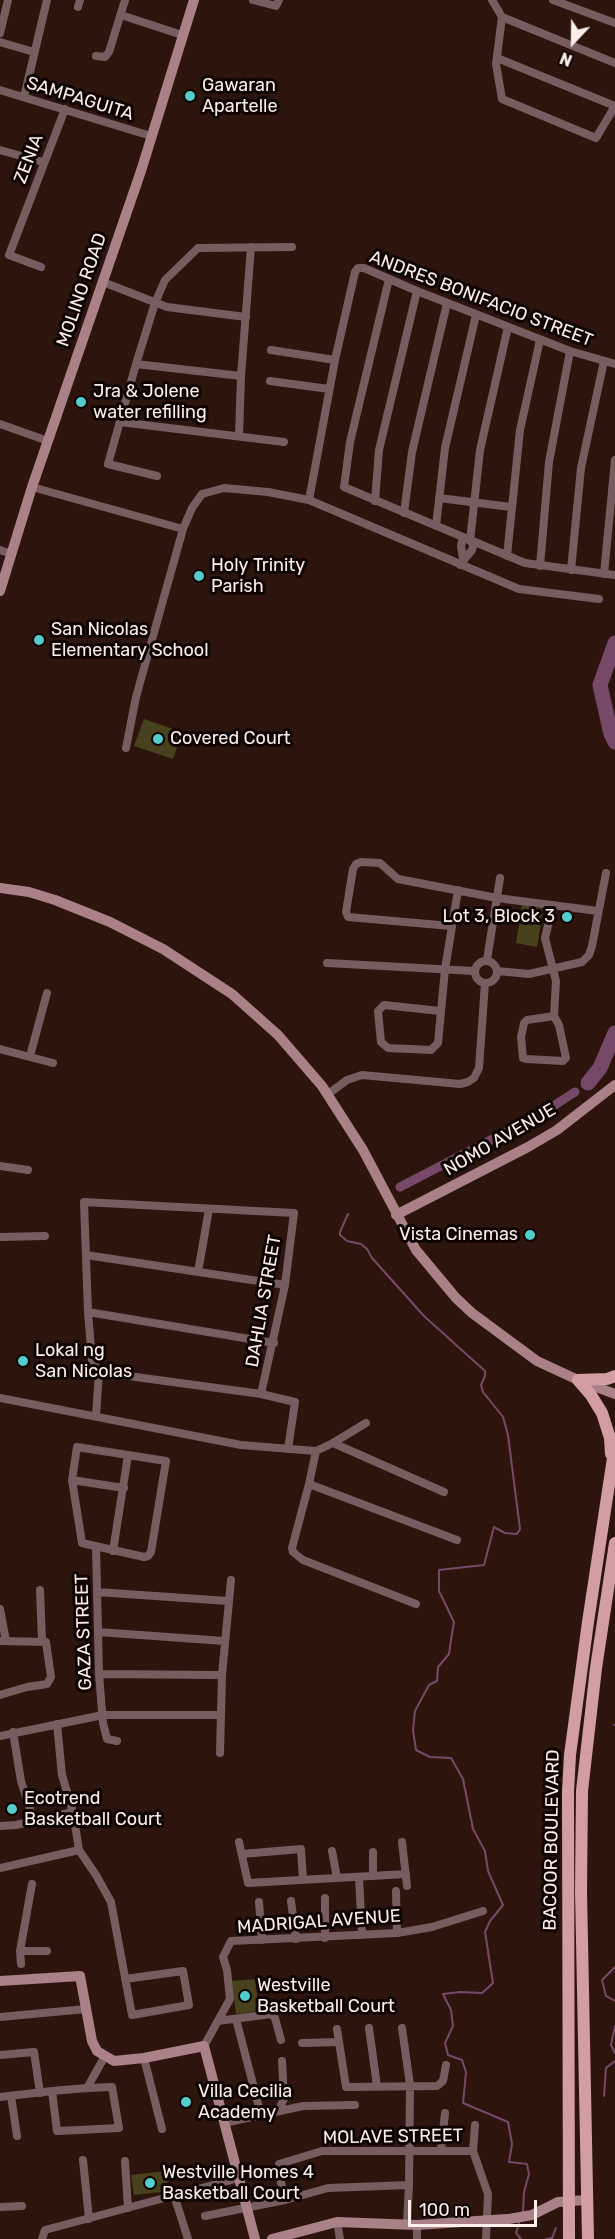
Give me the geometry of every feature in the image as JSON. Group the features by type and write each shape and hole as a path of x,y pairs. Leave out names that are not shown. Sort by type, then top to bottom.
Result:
{"main road":[{"name":"MOLINO ROAD","path":"0,591 32,487 103,282 194,0"},
{"path":"0,888 29,892 55,900 110,922 198,970 232,993 256,1014 304,1064 328,1094 363,1150 416,1250 456,1298 472,1314 537,1361 615,1394"},
{"name":"NOMO AVENUE","path":"396,1215 557,1130 615,1085"},
{"path":"578,1380 607,1379 615,1376"},
{"path":"578,1380 602,1413 610,1438 612,1460"},
{"name":"BACOOR BOULEVARD","path":"569,2239 570,1764 588,1622 615,1445"},
{"name":"BACOOR BOULEVARD","path":"588,2239 581,1892 582,1791 596,1668 615,1543"},
{"path":"0,1981 80,1976 92,2041 97,2051 114,2061 144,2058 204,2046 255,2239"},
{"path":"272,2239 298,2235 337,2222 412,2225 508,2219 532,2215 558,2202 586,2200"}],"street":[{"path":"0,33 8,0"},
{"path":"24,97 47,0"},
{"path":"96,56 105,57 110,52 125,0"},
{"path":"253,0 275,6 278,5 279,0"},
{"path":"492,0 502,17 615,63"},
{"path":"553,0 615,23"},
{"path":"579,9 582,0"},
{"path":"121,15 182,35"},
{"path":"497,58 615,106 596,138 502,99 497,58 502,17"},
{"path":"0,42 34,52"},
{"name":"SAMPAGUITA","path":"0,90 151,136"},
{"name":"ZENIA","path":"41,267 9,255 65,109"},
{"path":"0,150 43,162"},
{"path":"238,436 251,247"},
{"path":"157,476 108,464 136,364 155,303 165,280 198,248 292,247"},
{"name":"ANDRES BONIFACIO STREET","path":"309,500 329,389 356,269 364,268 570,351 615,364"},
{"path":"389,279 350,442 344,487 507,556 540,566 615,575"},
{"path":"103,282 167,308 246,317"},
{"path":"375,501 379,450 417,291"},
{"path":"404,513 412,452 447,303"},
{"path":"436,526 445,448 476,315"},
{"path":"469,541 480,450 508,327"},
{"path":"507,556 520,430 540,339"},
{"path":"271,350 335,360"},
{"path":"540,566 549,462 570,351"},
{"path":"571,570 581,468 604,361"},
{"path":"136,364 241,376"},
{"path":"270,381 329,389"},
{"path":"120,422 284,442"},
{"path":"0,424 48,441"},
{"path":"604,574 615,460"},
{"path":"32,487 183,529"},
{"path":"126,748 136,697 183,529 192,508 202,494 224,488 268,492 309,500 461,562 519,590 599,599"},
{"path":"439,498 511,507"},
{"path":"461,562 461,546 469,541"},
{"path":"0,550 12,554"},
{"path":"451,926 348,917 346,912 353,869 356,864 380,863 398,879 497,898 598,911"},
{"path":"497,971 529,974 582,962 588,955 606,873"},
{"path":"487,960 500,878"},
{"path":"440,1011 384,1005 378,1011 381,1042 388,1048 431,1050 435,1047 439,1039 445,969 458,890"},
{"path":"553,905 545,938 556,981 554,1016 559,1025 566,1058 563,1060 523,1058 521,1037 526,1020 554,1016"},
{"path":"487,960 494,964 497,971 495,978 485,983 477,978 474,971 478,963 487,960"},
{"path":"327,963 474,971"},
{"path":"328,1094 347,1080 362,1075 460,1084 474,1078 479,1068 485,983"},
{"path":"30,1056 47,993"},
{"path":"0,1049 53,1063"},
{"path":"0,1166 28,1170"},
{"path":"96,1416 99,1372 92,1361 84,1202 208,1209 198,1272"},
{"name":"DAHLIA STREET","path":"208,1209 294,1214 285,1285 261,1395"},
{"path":"0,1237 45,1236"},
{"path":"86,1255 285,1285"},
{"path":"88,1312 274,1343"},
{"path":"99,1372 295,1402 288,1449"},
{"path":"0,1398 241,1445 316,1451 366,1423"},
{"path":"333,1443 444,1492"},
{"path":"77,1448 128,1455 166,1461 151,1552 148,1556 85,1545 80,1540 72,1480 77,1448"},
{"path":"316,1451 292,1548 296,1556 416,1604"},
{"path":"113,1551 128,1455"},
{"path":"72,1480 124,1488"},
{"path":"309,1484 457,1540"},
{"name":"GAZA STREET","path":"96,1547 99,1674 103,1715"},
{"path":"219,1753 224,1641 231,1580"},
{"path":"40,1590 42,1641"},
{"path":"97,1592 228,1601"},
{"path":"0,1609 3,1641 46,1642 50,1682 0,1695"},
{"path":"98,1632 224,1641"},
{"path":"99,1674 222,1676"},
{"path":"103,1715 106,1737 117,1741"},
{"name":"GAZA STREET","path":"0,1736 103,1715 221,1715"},
{"path":"57,1724 62,1775 73,1812 79,1850 111,1902 125,1979 132,2014 189,2005 183,1971 125,1979"},
{"path":"13,1732 21,1780 34,1821"},
{"path":"0,1826 73,1812"},
{"path":"239,1842 248,1883 406,1874"},
{"path":"402,1842 407,1886"},
{"path":"242,1854 301,1849 303,1880"},
{"path":"0,1868 79,1850"},
{"path":"332,1851 337,1878"},
{"path":"372,1852 373,1876"},
{"path":"359,1877 362,1935"},
{"path":"21,1964 32,1884"},
{"path":"396,1891 398,1933"},
{"path":"325,1898 325,1938"},
{"path":"291,1901 296,1939"},
{"path":"259,1902 262,1940"},
{"name":"MADRIGAL AVENUE","path":"204,2046 230,1999 227,1970 223,1957 231,1941 398,1933 432,1927 483,1911"},
{"path":"21,1951 47,1951"},
{"path":"0,2017 86,2009"},
{"path":"218,2021 272,2014 280,2040"},
{"path":"236,2019 261,2115"},
{"path":"369,2028 377,2086"},
{"path":"402,2028 410,2085 412,2225 417,2239"},
{"path":"337,2029 346,2087 440,2085 446,2065"},
{"path":"302,2043 339,2042"},
{"path":"0,2055 34,2052 40,2093"},
{"path":"87,2088 105,2056"},
{"path":"144,2058 162,2129"},
{"path":"278,2111 284,2099 282,2061"},
{"path":"0,2097 52,2091 112,2087 119,2128 57,2131 52,2091"},
{"path":"11,2096 17,2136"},
{"path":"225,2123 303,2106 354,2104"},
{"path":"441,2151 445,2113"},
{"path":"475,2125 473,2151 488,2194 486,2239"},
{"name":"MOLAVE STREET","path":"285,2200 278,2169 282,2163 322,2151 473,2151"},
{"path":"83,2160 89,2219"},
{"path":"125,2161 128,2208"},
{"path":"42,2235 89,2219 239,2178"},
{"path":"206,2216 285,2200 328,2188 410,2185"},
{"path":"174,2195 185,2238"},
{"path":"0,2207 22,2206"},
{"path":"337,2222 340,2239"}],"shaded area":[{"name":"Covered Court","path":"144,719 182,732 173,759 134,746"},
{"path":"522,905 543,909 537,947 516,943"},
{"name":"Westville Basketball Court","path":"255,1979 259,2011 236,2014 232,1981"},
{"name":"Westville Homes 4 Basketball Court","path":"166,2171 169,2191 134,2195 131,2175"}],"waterway":[{"path":"615,643 600,685 611,734 615,742"},
{"path":"588,1083 600,1068 615,1033"},
{"path":"400,1187 541,1114 575,1092"},
{"path":"348,1214 340,1235 347,1241 361,1244 367,1249 372,1258 424,1316 485,1371 481,1385 483,1392 503,1417 508,1435 520,1529 517,1534 505,1533 494,1527 484,1565 439,1570 439,1591 454,1622 449,1654 438,1667 437,1681 429,1685 415,1711 413,1730 416,1750 430,1757 451,1758 463,1779 473,1829 485,1851 488,1871 503,1905 490,1921 485,1932 493,1983 482,1993 443,1994 451,2010 453,2026 445,2043 448,2055 462,2060 466,2072 463,2103 508,2122 512,2144 509,2162 527,2164 529,2174 524,2192 523,2212"},
{"path":"615,1967 602,1980 606,1996 615,2001"},
{"path":"615,2026 611,2045 615,2053"},
{"path":"604,2096 606,2068 615,2061"},
{"path":"520,2220 516,2233 521,2239"},
{"path":"546,2239 552,2238 556,2228"}],"place":[{"name":"Gawaran Apartelle","path":"190,96"},
{"name":"Jra & Jolene water refilling","path":"81,402"},
{"name":"Holy Trinity Parish","path":"199,576"},
{"name":"San Nicolas Elementary School","path":"39,640"},
{"name":"Covered Court","path":"158,739"},
{"name":"Lot 3, Block 3","path":"567,917"},
{"name":"Vista Cinemas","path":"530,1235"},
{"name":"Lokal ng San Nicolas","path":"23,1361"},
{"name":"Ecotrend Basketball Court","path":"12,1809"},
{"name":"Westville Basketball Court","path":"245,1996"},
{"name":"Villa Cecilia Academy","path":"186,2102"},
{"name":"Westville Homes 4 Basketball Court","path":"150,2183"}]}
